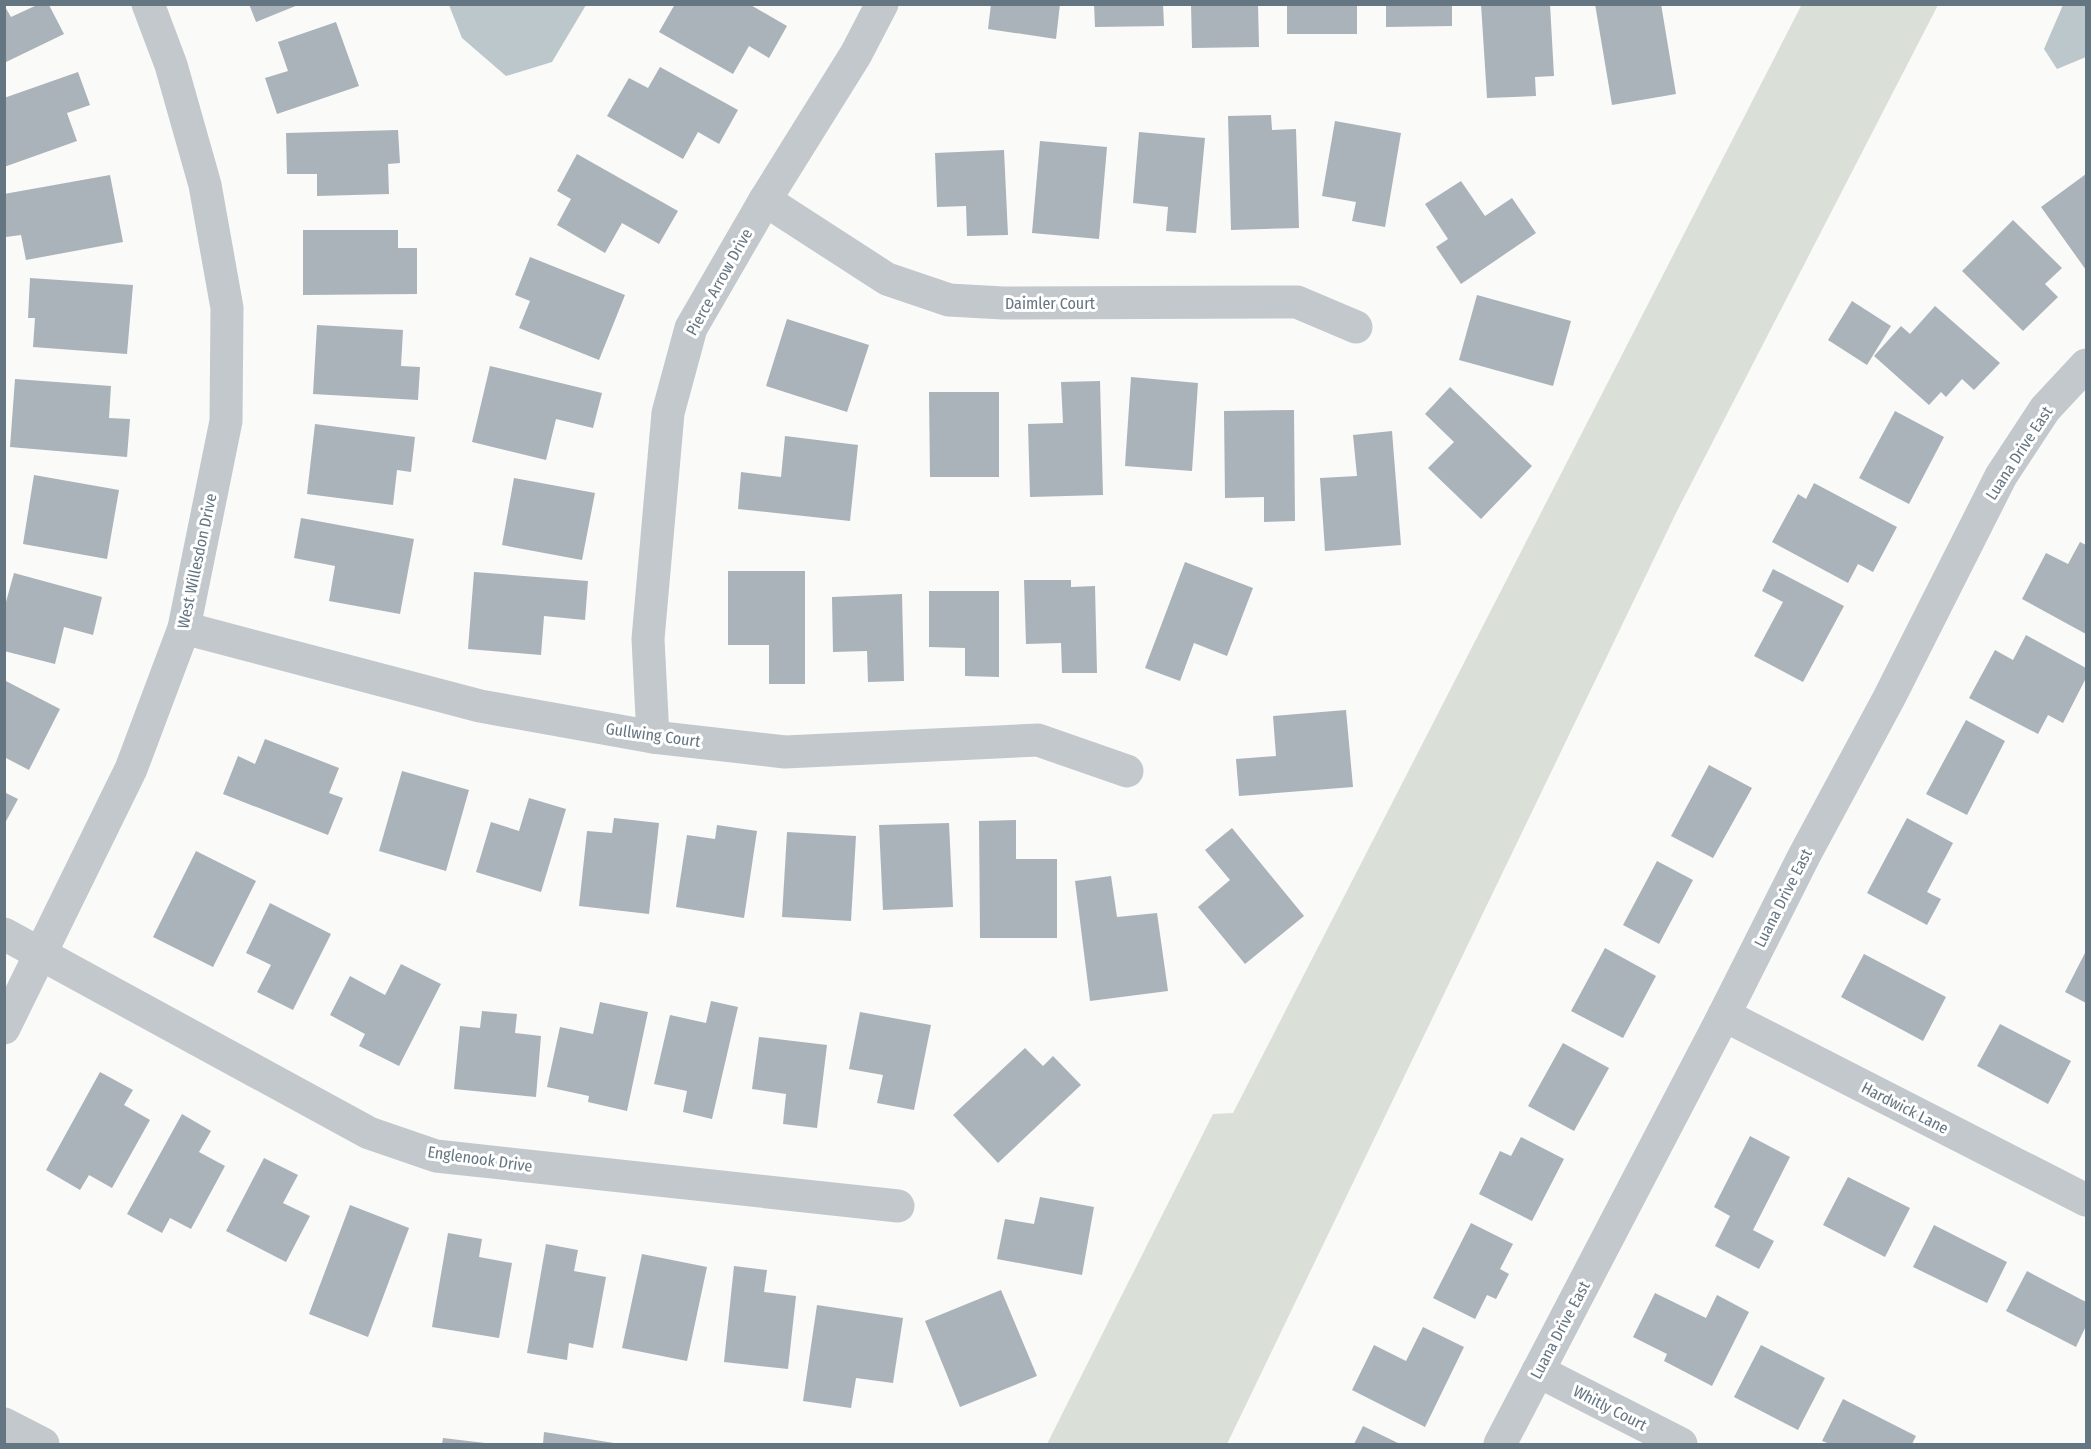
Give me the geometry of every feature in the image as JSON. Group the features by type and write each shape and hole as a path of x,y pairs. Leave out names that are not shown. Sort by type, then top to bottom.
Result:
{"street":[{"name":"West Willesdon Drive","path":"4,1028 130,769 184,628 226,422 227,308 205,185 171,65 148,4"},
{"name":"Pierce Arrow Drive","path":"653,737 648,639 668,413 690,328 765,200 856,54 882,4"},
{"name":"Daimler Court","path":"765,200 887,279 948,300 1003,303 1297,302 1356,327"},
{"name":"Luana Drive East","path":"1500,1444 1724,1015 1804,856 1889,698 2001,476 2045,410 2086,365"},
{"name":"Gullwing Court","path":"184,628 480,706 653,737 785,752 1038,740 1127,771"},
{"name":"Englenook Drive","path":"4,934 369,1133 436,1156 898,1206"},
{"name":"Hardwick Lane","path":"1724,1015 2086,1200"},
{"name":"Whitly Court","path":"1538,1371 1681,1444"},
{"path":"4,1424 43,1444"}],"shaded area":[{"path":"1802,4 1938,5 1677,511 1227,1444 1047,1444 1213,1114 1233,1113"},
{"path":"449,5 586,5 552,62 506,76 462,38"},
{"path":"2063,5 2086,5 2086,57 2057,69 2044,49"}],"building":[{"path":"249,4 298,4 298,5 256,22"},
{"path":"675,4 749,4 787,26 769,58 749,46 733,74 659,32"},
{"path":"991,4 1060,4 1056,39 988,29"},
{"path":"1094,4 1163,4 1164,26 1095,27"},
{"path":"1191,4 1258,4 1259,47 1192,48"},
{"path":"1287,4 1357,4 1357,34 1287,34"},
{"path":"1386,4 1452,4 1452,26 1386,27"},
{"path":"1481,4 1550,4 1554,76 1535,77 1536,96 1487,98"},
{"path":"1595,4 1661,4 1676,94 1612,105"},
{"path":"4,5 11,17 37,5 49,5 64,34 4,63"},
{"path":"336,22 359,86 277,114 265,78 288,71 278,42"},
{"path":"660,67 738,110 719,144 698,132 683,159 607,116 629,78 648,88"},
{"path":"78,72 90,105 67,113 77,141 4,167 4,98"},
{"path":"1271,115 1272,130 1296,129 1299,228 1231,230 1228,116"},
{"path":"1335,121 1401,133 1385,227 1352,221 1356,202 1322,196"},
{"path":"398,130 400,163 388,164 389,194 317,196 317,174 287,174 286,133"},
{"path":"1139,132 1205,138 1196,233 1166,231 1168,207 1133,203"},
{"path":"1040,141 1107,147 1099,239 1032,233"},
{"path":"1004,150 1008,235 967,236 966,206 937,207 935,153"},
{"path":"577,154 678,211 659,244 622,223 605,253 557,225 571,199 557,191"},
{"path":"2086,174 2086,270 2041,207"},
{"path":"110,175 123,242 26,260 21,235 6,237 4,194"},
{"path":"1461,181 1485,216 1512,198 1536,233 1461,284 1436,247 1448,239 1425,204"},
{"path":"2013,220 2062,268 2045,284 2058,297 2023,331 1962,271"},
{"path":"303,230 398,230 398,248 417,248 417,294 303,295"},
{"path":"530,257 625,295 599,360 519,328 530,301 515,295"},
{"path":"30,278 133,285 127,354 33,347 35,318 28,318"},
{"path":"1477,295 1571,321 1553,386 1459,360"},
{"path":"1852,301 1891,326 1867,365 1828,340"},
{"path":"1935,306 2000,363 1974,390 1962,379 1946,397 1941,392 1929,405 1874,356 1901,326 1910,334"},
{"path":"787,319 869,345 847,412 766,386"},
{"path":"317,325 403,330 401,366 420,367 418,400 313,394"},
{"path":"490,366 602,393 593,428 556,419 546,460 472,442"},
{"path":"1131,377 1198,383 1192,471 1125,466"},
{"path":"15,379 111,386 109,418 130,419 127,457 10,447"},
{"path":"1100,381 1103,495 1030,497 1028,424 1063,423 1061,382"},
{"path":"1450,387 1532,466 1481,519 1428,468 1454,442 1425,414"},
{"path":"929,392 999,392 999,477 930,477"},
{"path":"1294,410 1295,521 1264,522 1264,497 1225,498 1224,411"},
{"path":"1895,411 1944,437 1909,504 1859,478"},
{"path":"315,424 415,437 411,472 397,470 393,505 307,494"},
{"path":"1392,431 1401,545 1325,551 1320,478 1357,476 1353,435"},
{"path":"785,436 858,445 850,521 738,509 741,472 781,477"},
{"path":"34,475 119,490 107,559 23,544"},
{"path":"514,478 595,493 582,560 502,545"},
{"path":"1814,483 1897,527 1873,572 1858,564 1848,583 1772,542 1798,494 1806,499"},
{"path":"301,518 414,539 400,614 329,601 335,566 294,558"},
{"path":"2080,542 2086,545 2086,634 2022,599 2046,553 2068,564"},
{"path":"1185,562 1253,588 1227,656 1194,643 1180,681 1145,668"},
{"path":"1773,569 1844,606 1803,682 1754,656 1783,602 1762,591"},
{"path":"728,571 805,571 805,684 769,684 769,645 728,645"},
{"path":"474,572 588,581 585,620 544,616 541,655 468,649"},
{"path":"14,573 102,597 93,635 64,627 55,664 4,651 4,609"},
{"path":"1024,580 1071,580 1071,587 1095,586 1097,673 1062,673 1061,643 1026,644"},
{"path":"929,591 999,591 999,677 965,676 965,648 929,647"},
{"path":"902,594 904,681 868,682 867,651 833,652 832,597"},
{"path":"2026,635 2086,668 2086,678 2063,723 2048,715 2038,734 1969,698 1995,650 2013,660"},
{"path":"4,680 60,709 29,770 4,757"},
{"path":"1346,710 1353,787 1239,796 1236,759 1276,756 1273,716"},
{"path":"1966,720 2005,741 1967,815 1926,794"},
{"path":"265,739 339,768 329,793 343,798 328,835 223,794 238,756 255,764"},
{"path":"1709,765 1752,788 1713,858 1671,836"},
{"path":"402,771 469,790 446,871 379,851"},
{"path":"4,792 18,799 4,825"},
{"path":"529,798 566,809 541,892 476,872 491,822 519,831"},
{"path":"614,818 659,823 649,914 579,906 587,831 612,833"},
{"path":"1907,818 1953,843 1927,892 1941,899 1927,925 1867,893"},
{"path":"1016,820 1016,859 1057,859 1057,938 980,938 979,821"},
{"path":"949,823 953,907 883,910 879,825"},
{"path":"717,825 757,831 744,918 676,907 687,835 715,839"},
{"path":"1232,828 1304,916 1245,964 1198,907 1230,880 1205,850"},
{"path":"787,832 856,836 851,921 782,917"},
{"path":"196,851 256,881 213,967 153,937"},
{"path":"1657,861 1693,880 1659,944 1623,925"},
{"path":"1111,876 1117,917 1157,913 1168,991 1090,1001 1075,881"},
{"path":"270,903 331,934 293,1010 257,992 271,965 246,953"},
{"path":"1605,948 1656,976 1623,1038 1571,1011"},
{"path":"2086,951 2086,1003 2065,992"},
{"path":"1864,954 1946,997 1923,1041 1841,997"},
{"path":"401,964 441,984 399,1066 359,1046 365,1034 330,1015 350,976 385,995"},
{"path":"711,1001 738,1007 712,1119 683,1112 687,1091 654,1084 670,1015 706,1023"},
{"path":"600,1002 648,1012 627,1111 588,1102 589,1096 547,1087 560,1027 593,1034"},
{"path":"482,1011 517,1014 515,1033 541,1036 536,1097 454,1089 460,1026 480,1028"},
{"path":"860,1012 931,1025 914,1110 877,1103 883,1075 849,1069"},
{"path":"2000,1024 2071,1061 2048,1104 1977,1066"},
{"path":"759,1037 827,1045 817,1128 783,1124 786,1094 752,1089"},
{"path":"1563,1043 1609,1068 1574,1131 1528,1106"},
{"path":"1025,1048 1043,1066 1053,1056 1081,1085 998,1163 953,1115"},
{"path":"100,1072 133,1090 124,1105 150,1120 112,1188 89,1175 80,1190 46,1170"},
{"path":"182,1114 211,1131 199,1152 225,1166 191,1229 170,1218 162,1233 127,1214"},
{"path":"1750,1136 1790,1157 1753,1230 1774,1241 1759,1269 1715,1246 1730,1216 1714,1207"},
{"path":"1521,1137 1564,1159 1532,1221 1479,1194 1500,1151 1511,1156"},
{"path":"264,1158 298,1175 283,1203 310,1216 286,1262 226,1231"},
{"path":"1848,1177 1910,1208 1885,1257 1823,1225"},
{"path":"1040,1197 1094,1207 1082,1275 997,1259 1005,1219 1034,1224"},
{"path":"350,1205 409,1228 368,1337 309,1314"},
{"path":"1471,1223 1513,1244 1500,1269 1509,1274 1496,1299 1487,1295 1475,1319 1433,1298"},
{"path":"1934,1225 2007,1262 1987,1303 1913,1267"},
{"path":"448,1233 482,1239 479,1257 512,1263 499,1338 432,1327"},
{"path":"546,1244 578,1250 574,1271 606,1277 593,1348 569,1343 567,1360 527,1353"},
{"path":"642,1254 707,1267 687,1361 622,1348"},
{"path":"734,1266 767,1270 764,1292 796,1296 788,1369 724,1362"},
{"path":"2027,1271 2086,1302 2086,1326 2076,1347 2006,1311"},
{"path":"1001,1290 1037,1376 960,1407 925,1321"},
{"path":"1655,1293 1706,1318 1717,1295 1749,1312 1712,1386 1664,1361 1667,1354 1633,1337"},
{"path":"817,1305 903,1318 893,1383 856,1378 851,1408 803,1401"},
{"path":"1423,1327 1464,1347 1425,1427 1352,1390 1374,1345 1406,1361"},
{"path":"1761,1345 1825,1378 1798,1430 1734,1397"},
{"path":"1843,1399 1916,1436 1912,1444 1830,1444 1822,1441"},
{"path":"1363,1426 1400,1444 1354,1444"},
{"path":"544,1432 614,1443 614,1444 543,1444"},
{"path":"443,1438 485,1443 485,1444 442,1444"}]}
